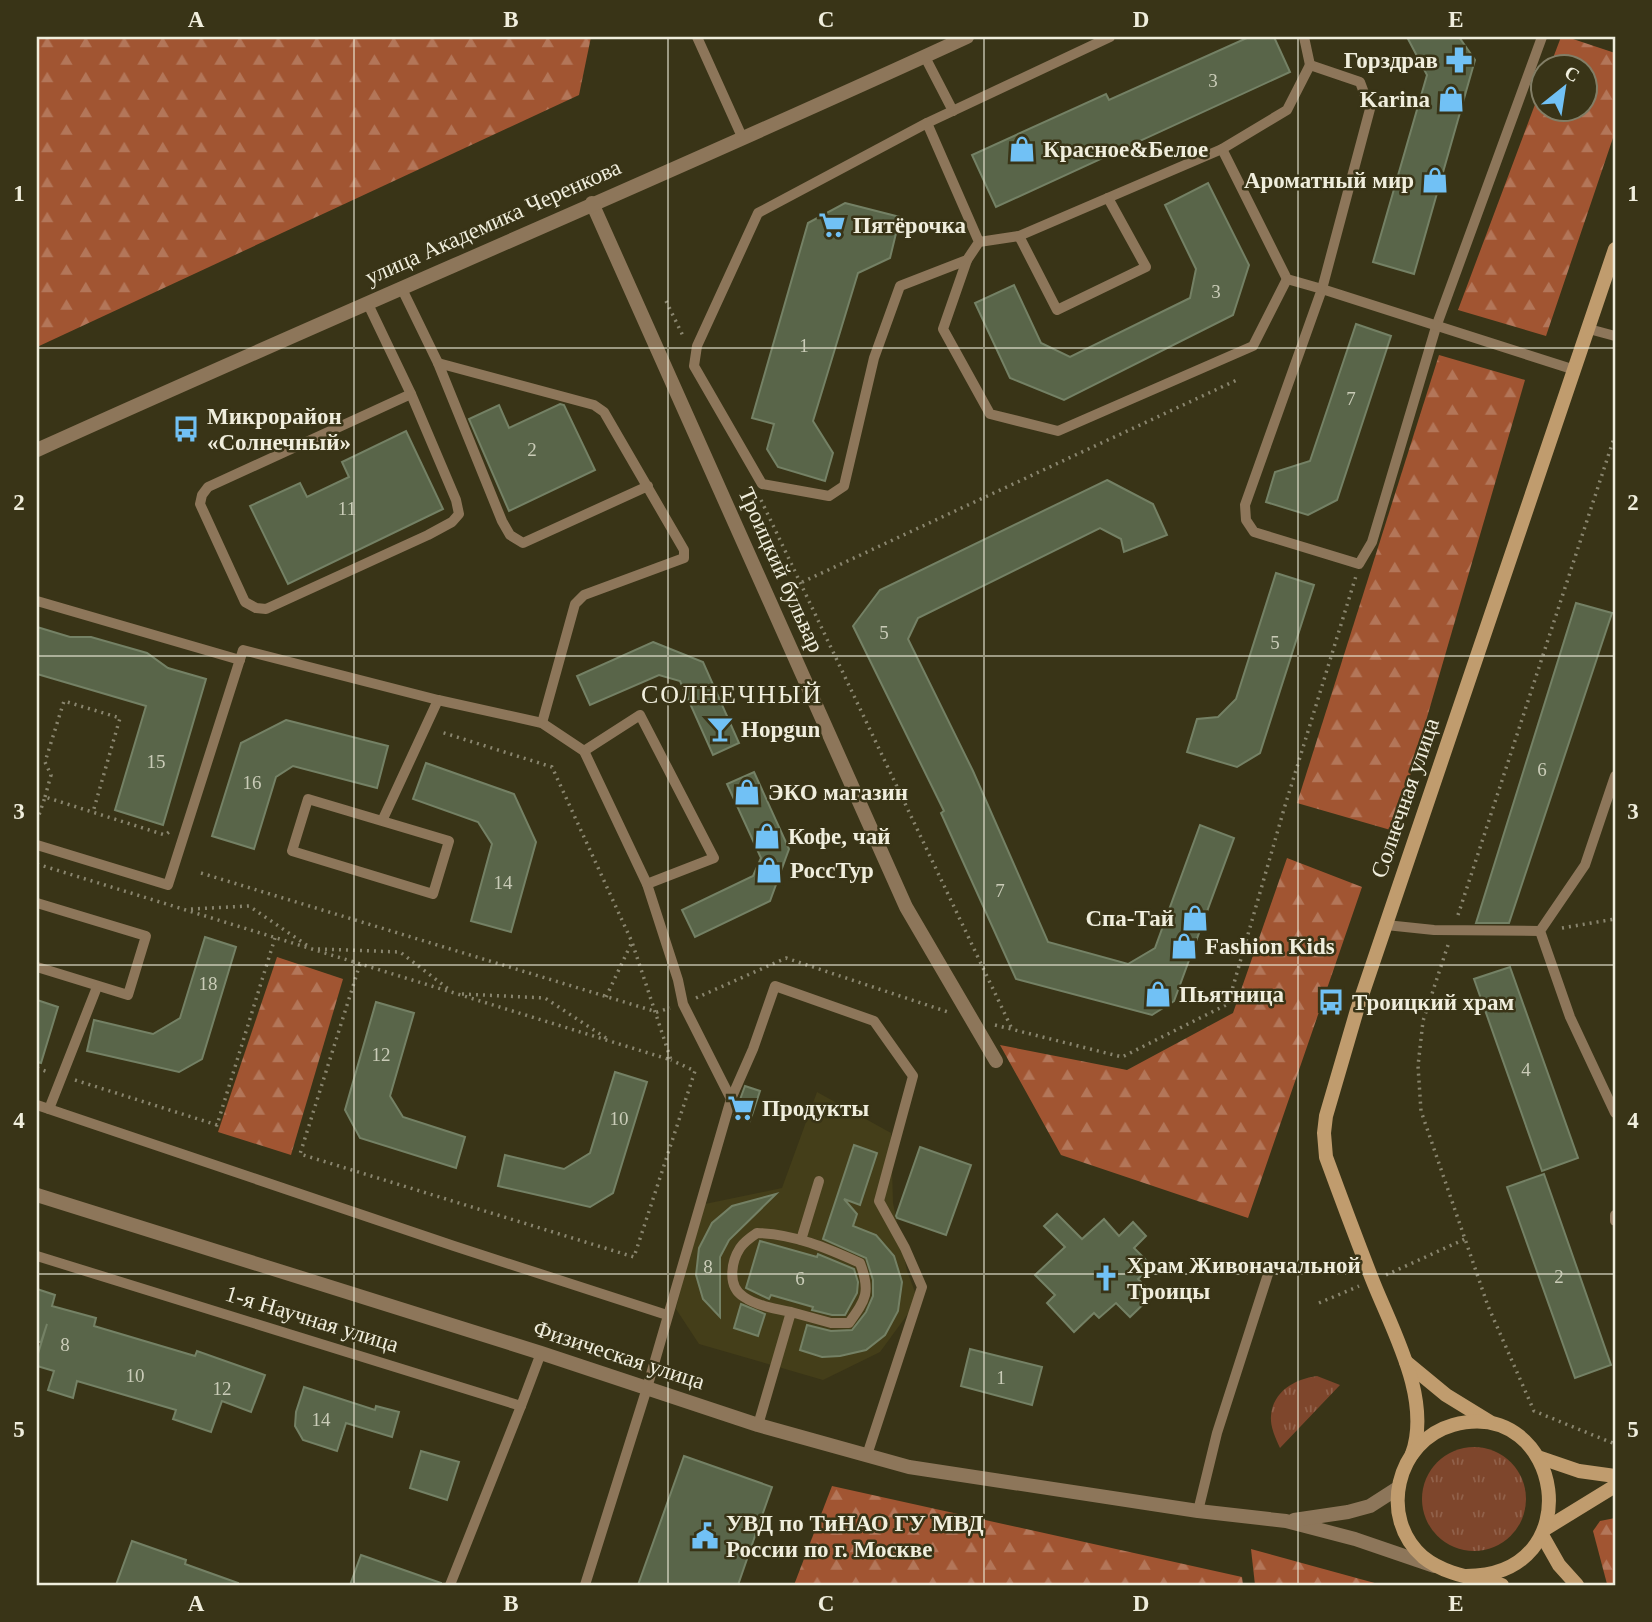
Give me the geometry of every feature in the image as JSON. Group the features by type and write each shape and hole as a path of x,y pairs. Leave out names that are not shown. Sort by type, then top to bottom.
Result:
{"main road":[{"name":"Солнечная улица","path":"1412,1454 1418,1437 1418,1420 1406,1362 1326,1157 1324,1133 1329,1100 1615,249"},
{"name":"Солнечная улица","path":"1406,1362 1446,1395 1500,1427"},
{"path":"1465,1576 1490,1574 1513,1565 1532,1549 1549,1517 1550,1492 1544,1468 1538,1457 1522,1439 1500,1427 1476,1423 1451,1426 1429,1437 1412,1454 1400,1476 1398,1512 1406,1536 1421,1555 1442,1569 1465,1576 1502,1585"},
{"path":"1538,1457 1579,1471 1615,1476"},
{"path":"1543,1532 1615,1486"},
{"path":"1543,1532 1559,1565 1577,1585"}],"street":[{"name":"улица Академика Черенкова","path":"37,450 401,287 743,139 967,37"},
{"name":"Троицкий бульвар","path":"592,203 906,907 996,1061"},
{"name":"Физическая улица","path":"37,1195 541,1353 758,1425 909,1467 1198,1511 1286,1521"},
{"path":"1286,1521 1370,1507 1398,1488"},
{"path":"1286,1521 1354,1539 1442,1569"}],"lane":[{"path":"697,37 743,139"},
{"path":"967,260 900,286 874,358 844,486 830,496 762,484 694,366 697,346 758,213 927,123 1110,37"},
{"path":"1287,279 1253,346 1058,431 990,414 943,328 967,260 979,242 1020,236 1222,149 1287,110 1310,65 1304,37"},
{"path":"1310,65 1360,82 1370,109 1322,289 1245,505 1246,520 1254,532 1359,564 1372,542 1436,327 1542,37"},
{"path":"925,57 953,111"},
{"path":"927,123 979,242"},
{"path":"1222,149 1287,279 1576,370"},
{"path":"1020,236 1057,310 1146,267 1108,198"},
{"path":"401,287 438,363 502,522 510,535 523,543 648,486"},
{"path":"367,302 411,394 456,500 459,514 452,522 428,535 265,609 245,602 200,504 208,487 411,394"},
{"path":"1589,329 1615,336"},
{"path":"438,363 594,405 604,412 684,550 684,558 584,596 575,604 542,723"},
{"path":"37,601 240,660"},
{"path":"37,845 168,885 243,650 438,700 542,723 584,751 647,884 678,979 683,1004 731,1099"},
{"path":"382,821 438,700"},
{"path":"584,751 640,715 714,858 647,884"},
{"path":"1539,931 1585,865 1615,776"},
{"path":"308,799 382,821 449,841 433,894 292,852 308,799"},
{"path":"37,903 146,936 128,995 37,967"},
{"path":"1386,925 1453,930 1539,931"},
{"path":"1539,931 1570,1017 1615,1113"},
{"path":"49,1109 97,986"},
{"path":"585,1585 647,1388 731,1099 753,1049 775,986 874,1021 913,1076 879,1201 905,1248 922,1287 867,1455"},
{"path":"37,1105 667,1315"},
{"path":"801,1240 819,1181"},
{"path":"1615,1215 1615,1221"},
{"path":"757,1233 773,1233 801,1240 860,1263 867,1282 865,1300 849,1323 831,1323 791,1312 760,1305 741,1296 733,1282 732,1264 741,1246 757,1233"},
{"name":"1-я Научная улица","path":"37,1256 520,1406"},
{"path":"1198,1511 1217,1433 1269,1271"},
{"path":"758,1425 791,1312"},
{"path":"450,1585 541,1353"}],"path":[{"path":"666,301 695,361"},
{"path":"768,598 1239,379"},
{"path":"1615,435 1423,1021 1418,1066 1421,1111 1488,1306 1534,1410 1615,1444"},
{"path":"761,500 1012,1030"},
{"path":"201,873 657,1012 683,1004 786,957 972,1020 1122,1057 1228,1004 1359,564"},
{"path":"37,821 51,775 45,762 64,701 120,718 93,813"},
{"path":"425,727 552,767 632,942 671,1060"},
{"path":"45,797 165,835 172,830"},
{"path":"37,864 671,1060 695,1071 634,1257 300,1154 360,964"},
{"path":"186,910 249,906 312,949 400,952 455,993 545,998 611,1042"},
{"path":"1539,931 1615,919"},
{"path":"37,1069 217,1125 275,938"},
{"path":"607,997 632,942"},
{"path":"1320,1303 1465,1239"}],"shaded area":[{"path":"817,1092 891,1133 893,1203 907,1271 918,1300 880,1352 823,1380 699,1344 676,1309 700,1205 782,1188"}],"green space":[{"path":"37,37 591,37 579,95 37,347"},
{"path":"1561,37 1567,37 1615,53 1615,132 1546,336 1458,310 1530,118 1530,122 1600,122 1600,52 1555,52"},
{"path":"1439,355 1525,380 1394,831 1297,803"},
{"path":"1287,858 1362,887 1248,1218 1061,1155 1000,1045 1127,1070 1233,1013"},
{"path":"277,957 343,979 291,1155 218,1132"},
{"path":"1317,1376 1340,1385 1280,1448 1271,1420 1276,1400 1293,1383"},
{"path":"1474,1447 1494,1451 1511,1462 1522,1479 1526,1499 1522,1519 1511,1536 1494,1547 1474,1551 1454,1547 1437,1536 1426,1519 1422,1499 1426,1479 1437,1462 1454,1451"},
{"path":"832,1486 1242,1577 1243,1585 794,1585"},
{"path":"1615,1518 1615,1585 1607,1584 1593,1531 1600,1521"},
{"path":"1251,1549 1382,1585 1255,1585"}],"building":[{"path":"1249,37 1274,37 1290,72 996,207 972,155 1106,94 1109,100"},
{"path":"1407,37 1459,37 1475,60 1414,274 1373,262 1427,75"},
{"path":"1208,183 1249,265 1233,315 1064,400 1010,378 975,303 1014,285 1041,343 1070,357 1190,298 1196,269 1165,205"},
{"path":"845,203 900,217 890,258 858,273 813,421 833,453 825,481 778,467 767,449 774,424 752,418 808,223"},
{"path":"1356,324 1391,336 1337,500 1308,515 1266,502 1275,472 1310,461"},
{"path":"560,404 564,405 595,470 509,511 469,419 499,405 509,428"},
{"path":"406,431 443,509 288,584 250,506 300,483 307,497 349,477 342,462"},
{"path":"1107,480 1153,504 1167,535 1124,552 1121,539 1100,528 918,618 908,639 973,771 1048,942 1128,964 1155,948 1200,825 1234,838 1174,1001 1152,1015 1016,979 941,813 944,811 853,626 880,590"},
{"path":"1276,573 1314,585 1260,753 1237,767 1187,752 1197,719 1218,717 1236,699"},
{"path":"1576,603 1612,613 1509,923 1476,923"},
{"path":"37,627 70,637 91,637 147,653 168,668 206,679 163,825 115,810 146,706 37,674"},
{"path":"653,642 703,662 739,743 713,755 680,681 659,675 590,705 577,676"},
{"path":"286,720 388,746 377,788 293,766 276,777 254,849 212,836 241,743"},
{"path":"426,763 514,794 536,842 511,932 471,921 492,844 478,822 413,799"},
{"path":"754,772 789,849 770,901 695,937 682,910 753,876 761,858 727,784"},
{"path":"205,937 236,947 202,1059 179,1072 87,1051 94,1020 153,1034 180,1018"},
{"path":"1510,967 1578,1158 1542,1171 1474,979"},
{"path":"37,1000 58,1007 41,1063 37,1062"},
{"path":"376,1002 414,1013 390,1096 403,1117 465,1137 456,1168 360,1138 345,1110"},
{"path":"615,1072 647,1082 613,1193 590,1207 498,1186 505,1155 564,1169 590,1153"},
{"path":"745,1086 760,1091 750,1121 734,1116"},
{"path":"854,1145 877,1153 860,1205 844,1199 857,1214 853,1226 876,1235 894,1256 902,1282 898,1311 885,1335 866,1350 822,1357 800,1350 807,1325 831,1331 852,1330 866,1312 873,1296 873,1280 866,1258 823,1239"},
{"path":"920,1147 971,1165 946,1235 896,1216"},
{"path":"1544,1174 1611,1365 1575,1378 1507,1187"},
{"path":"776,1194 729,1240 720,1257 720,1317 703,1299 696,1275 699,1248 712,1223 732,1206"},
{"path":"1057,1214 1082,1239 1104,1219 1119,1236 1133,1222 1146,1236 1134,1248 1152,1266 1138,1279 1153,1295 1130,1317 1116,1303 1099,1318 1094,1313 1074,1332 1047,1303 1055,1295 1035,1275 1065,1247 1044,1226"},
{"path":"760,1241 817,1257 818,1254 854,1269 858,1282 857,1293 845,1315 812,1310 813,1307 771,1295 769,1299 746,1288"},
{"path":"37,1289 55,1295 52,1306 96,1318 94,1326 195,1356 197,1351 265,1375 251,1412 222,1401 211,1432 173,1419 176,1410 77,1381 73,1398 48,1390 54,1371 37,1366 47,1324 41,1342 37,1342"},
{"path":"741,1304 765,1314 758,1336 734,1328"},
{"path":"970,1349 1042,1367 1032,1405 961,1386"},
{"path":"304,1387 375,1410 376,1406 399,1412 392,1437 346,1423 337,1451 303,1440 295,1426 296,1412"},
{"path":"421,1451 459,1462 447,1500 410,1488"},
{"name":"УВД по ТиНАО ГУ МВД России по г. Москве","path":"684,1456 772,1487 738,1585 638,1585"},
{"path":"132,1541 186,1560 185,1564 238,1585 116,1585"},
{"path":"361,1555 441,1583 441,1585 350,1585"}],"place":[{"name":"Горздрав","path":"1459,60"},
{"name":"Karina","path":"1451,99"},
{"name":"Красное&Белое","path":"1022,149"},
{"name":"Ароматный мир","path":"1435,180"},
{"name":"Пятёрочка","path":"832,225"},
{"name":"Микрорайон «Солнечный»","path":"186,429"},
{"name":"Hopgun","path":"720,729"},
{"name":"ЭКО магазин","path":"747,792"},
{"name":"Кофе, чай","path":"767,836"},
{"name":"РоссТур","path":"769,870"},
{"name":"Спа-Тай","path":"1195,918"},
{"name":"Fashion Kids","path":"1184,946"},
{"name":"Пьятница","path":"1158,994"},
{"name":"Троицкий храм","path":"1331,1002"},
{"name":"Продукты","path":"741,1108"},
{"name":"Храм Живоначальной Троицы","path":"1106,1278"},
{"name":"УВД по ТиНАО ГУ МВД России по г. Москве","path":"705,1536"}],"district":[{"name":"СОЛНЕЧНЫЙ","path":"732,694"}]}
